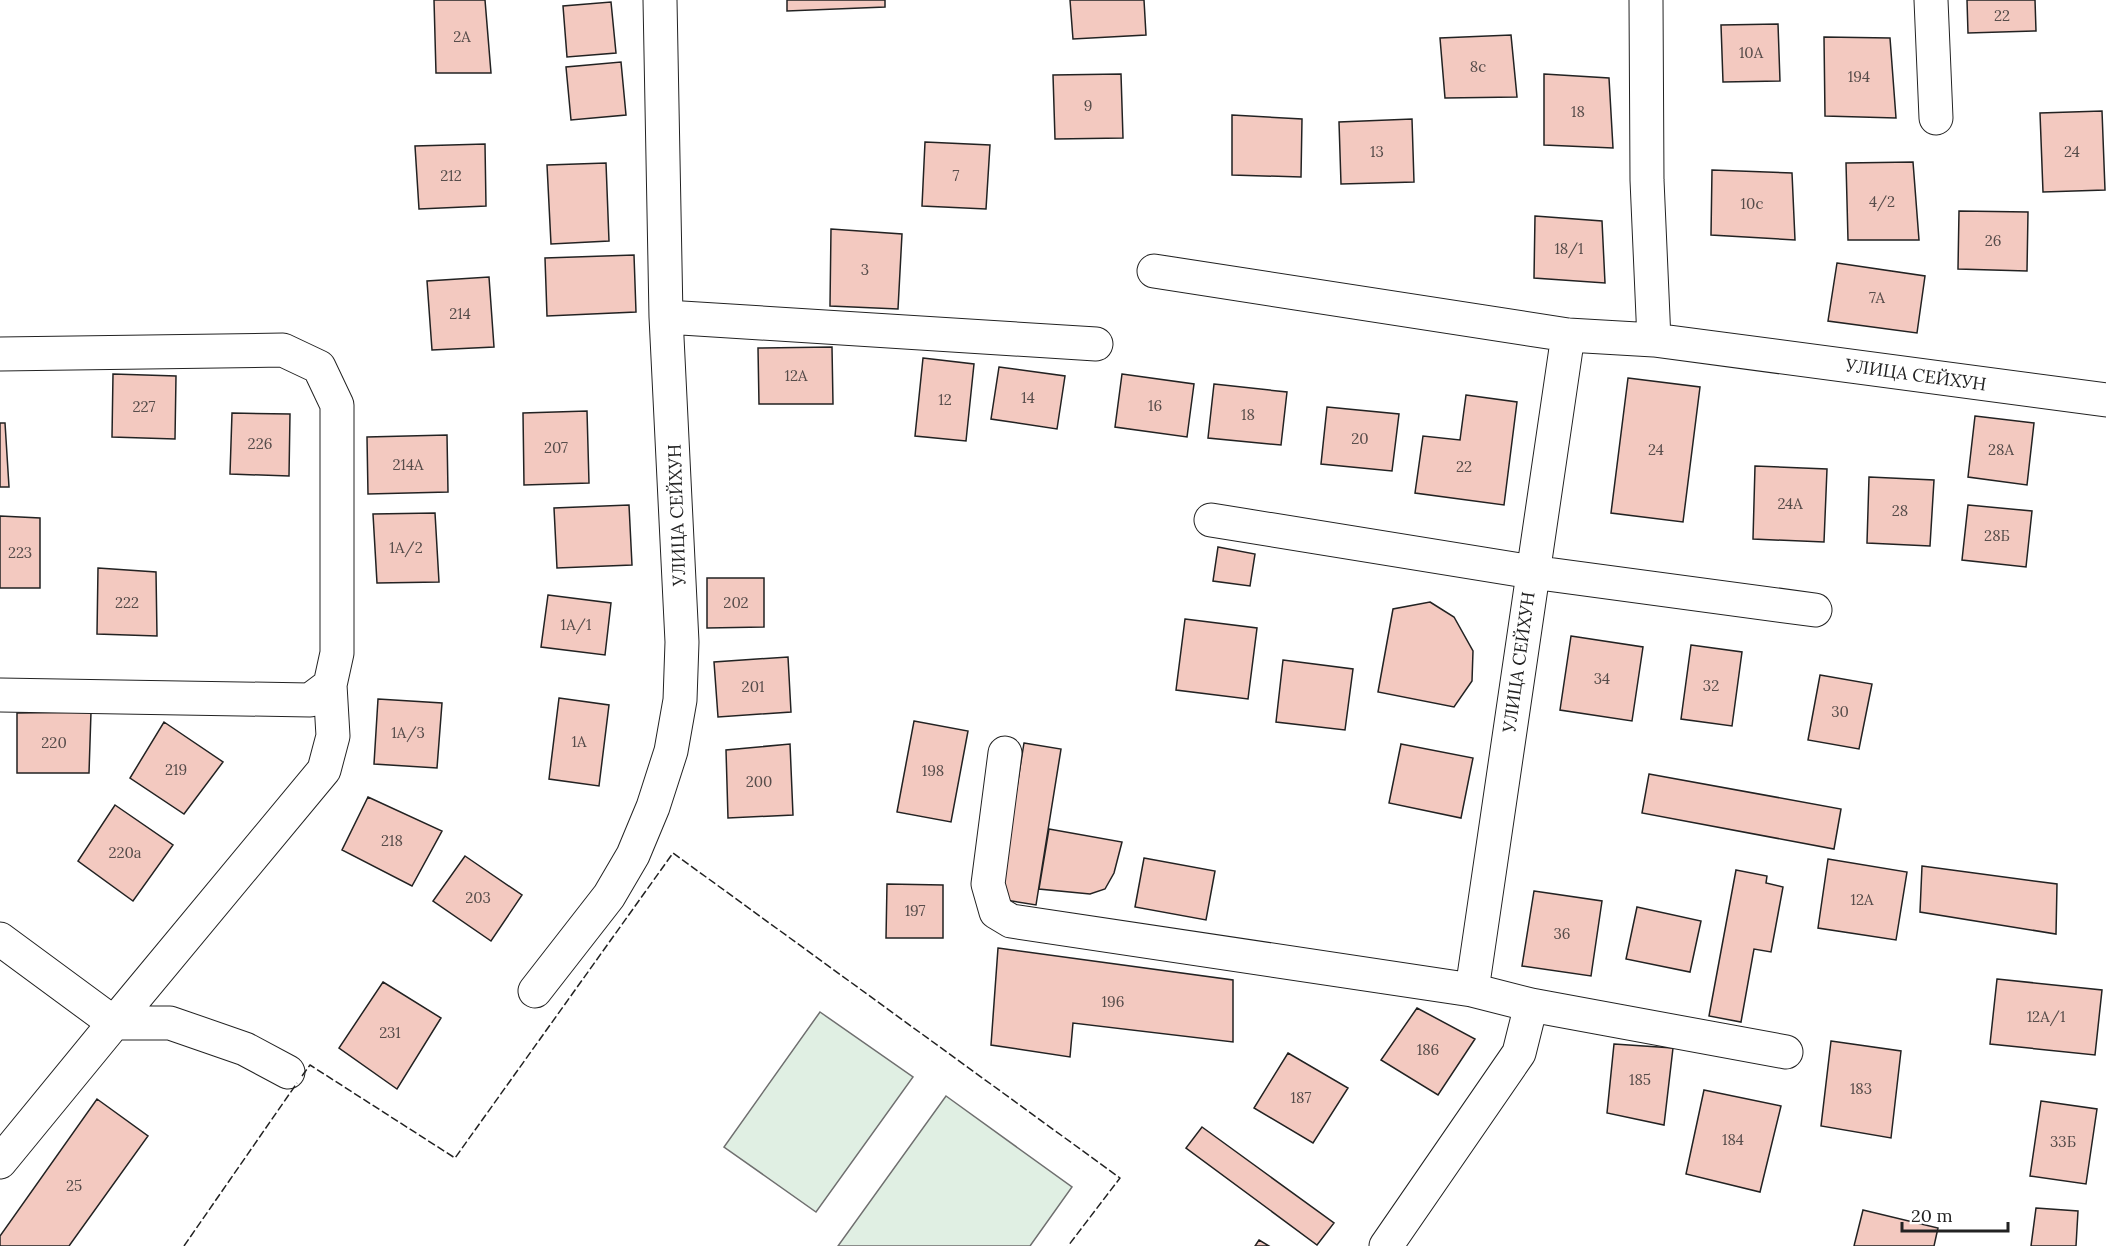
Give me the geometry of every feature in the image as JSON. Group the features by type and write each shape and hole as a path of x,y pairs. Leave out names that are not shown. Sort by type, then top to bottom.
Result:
{"street":[{"name":"УЛИЦА СЕЙХУН","path":"535,991 609,896 633,855 653,807 671,751 680,700 682,642 666,316 660,0"},
{"path":"1646,0 1647,180 1654,340"},
{"path":"1931,0 1936,118"},
{"name":"УЛИЦА СЕЙХУН","path":"1154,271 1568,335 1654,340 2106,400"},
{"path":"666,316 1096,344"},
{"name":"УЛИЦА СЕЙХУН","path":"1472,990 1568,335"},
{"path":"0,354 283,350 319,367 337,405 337,653 330,685 333,736 324,770 0,1162"},
{"path":"1211,520 1532,572 1815,610"},
{"path":"0,695 310,700 330,685"},
{"path":"1005,753 987,884 996,912 1011,921 1472,990 1531,1005 1786,1052"},
{"path":"0,939 114,1023 170,1023 245,1049 288,1072"},
{"path":"1386,1246 1519,1053 1531,1005"}],"green space":[{"path":"820,1012 913,1077 816,1212 724,1147"},
{"path":"946,1096 1072,1187 1030,1246 838,1246"}],"building":[{"path":"434,0 485,0 491,73 436,73"},
{"path":"787,0 885,0 885,7 787,11"},
{"path":"1070,0 1144,0 1146,35 1073,39"},
{"path":"1967,0 2035,0 2036,31 1968,33"},
{"path":"611,2 616,53 567,57 563,6"},
{"path":"1778,24 1780,81 1723,82 1721,25"},
{"path":"1511,35 1517,97 1445,98 1440,38"},
{"path":"1824,37 1890,38 1896,118 1825,116"},
{"path":"621,62 626,115 571,120 566,67"},
{"path":"1121,74 1123,138 1055,139 1053,75"},
{"path":"1544,74 1609,78 1613,148 1544,145"},
{"path":"2102,111 2105,190 2043,192 2040,113"},
{"path":"1232,115 1302,119 1301,177 1232,175"},
{"path":"1412,119 1414,182 1341,184 1339,122"},
{"path":"925,142 990,145 986,209 922,206"},
{"path":"485,144 486,206 419,209 415,146"},
{"path":"1913,162 1919,240 1848,240 1846,163"},
{"path":"606,163 609,241 551,244 547,165"},
{"path":"1712,170 1792,173 1795,240 1711,235"},
{"path":"1959,211 2028,212 2027,271 1958,269"},
{"path":"1535,216 1602,221 1605,283 1534,278"},
{"path":"831,229 902,234 898,309 830,306"},
{"path":"634,255 636,312 547,316 545,258"},
{"path":"1837,263 1925,276 1917,333 1828,321"},
{"path":"489,277 494,347 432,350 427,281"},
{"path":"832,347 833,404 759,404 758,348"},
{"path":"923,358 974,364 966,441 915,436"},
{"path":"999,367 1065,376 1057,429 991,419"},
{"path":"113,374 176,376 175,439 112,437"},
{"path":"1122,374 1194,384 1187,437 1115,427"},
{"path":"1628,378 1700,387 1683,522 1611,513"},
{"path":"1214,384 1287,392 1281,445 1208,438"},
{"path":"1466,395 1517,402 1504,505 1415,493 1423,436 1460,440"},
{"path":"1327,407 1399,414 1392,471 1321,464"},
{"path":"587,411 589,483 524,485 523,413"},
{"path":"232,413 290,414 289,476 230,474"},
{"path":"1975,416 2034,423 2027,485 1968,477"},
{"path":"0,423 5,423 9,487 0,487"},
{"path":"447,435 448,492 368,494 367,437"},
{"path":"1755,466 1827,469 1824,542 1753,539"},
{"path":"1869,477 1934,480 1930,546 1867,543"},
{"path":"629,505 632,565 557,568 554,508"},
{"path":"1968,505 2032,511 2026,567 1962,560"},
{"path":"435,513 439,582 377,583 373,514"},
{"path":"0,516 40,518 40,588 0,588"},
{"path":"1218,547 1255,554 1250,586 1213,581"},
{"path":"98,568 156,572 157,636 97,634"},
{"path":"707,578 764,578 764,627 707,628"},
{"path":"548,595 611,603 605,655 541,647"},
{"path":"1430,602 1454,617 1473,651 1472,681 1454,707 1378,692 1393,609"},
{"path":"1185,619 1257,628 1248,699 1176,690"},
{"path":"1571,636 1643,647 1632,721 1560,710"},
{"path":"1691,645 1742,652 1732,726 1681,719"},
{"path":"788,657 791,712 718,717 714,662"},
{"path":"1283,660 1353,669 1345,730 1276,722"},
{"path":"1820,675 1872,684 1859,749 1808,740"},
{"path":"559,698 609,705 599,786 549,779"},
{"path":"378,699 442,703 437,768 374,764"},
{"path":"91,712 89,773 17,773 17,713"},
{"path":"914,721 968,731 951,822 897,812"},
{"path":"164,722 223,762 184,814 130,778"},
{"path":"1024,743 1061,749 1036,905 999,899"},
{"path":"790,744 793,815 728,818 726,750"},
{"path":"1401,744 1473,758 1461,818 1389,803"},
{"path":"1649,774 1841,809 1834,849 1642,813"},
{"path":"368,797 442,831 412,886 342,850"},
{"path":"115,805 173,845 133,901 78,861"},
{"path":"1049,829 1122,842 1114,873 1105,889 1090,894 1039,889"},
{"path":"465,856 522,895 491,941 433,901"},
{"path":"1144,858 1215,871 1206,920 1135,907"},
{"path":"1828,859 1907,872 1896,940 1818,928"},
{"path":"1922,866 2057,884 2056,934 1920,912"},
{"path":"1736,870 1767,876 1766,883 1783,887 1771,952 1754,949 1741,1022 1709,1016"},
{"path":"887,884 943,885 943,938 886,938"},
{"path":"1534,891 1602,901 1591,976 1522,966"},
{"path":"1637,907 1701,921 1690,972 1626,959"},
{"path":"998,948 1233,980 1233,1042 1073,1023 1070,1057 991,1045"},
{"path":"1997,979 2102,990 2095,1055 1990,1044"},
{"path":"383,982 441,1018 397,1089 339,1048"},
{"path":"1417,1008 1475,1039 1438,1095 1381,1060"},
{"path":"1831,1041 1901,1051 1891,1138 1821,1126"},
{"path":"1614,1044 1673,1048 1664,1125 1607,1113"},
{"path":"1288,1053 1348,1088 1313,1143 1254,1108"},
{"path":"1704,1090 1781,1106 1760,1192 1686,1174"},
{"path":"97,1099 148,1136 69,1246 0,1246 0,1236"},
{"path":"2041,1101 2097,1109 2086,1184 2030,1176"},
{"path":"1202,1127 1334,1223 1317,1245 1186,1148"},
{"path":"2036,1208 2078,1211 2076,1246 2031,1246"},
{"path":"1863,1210 1938,1228 1934,1246 1854,1246"},
{"path":"1259,1240 1269,1246 1255,1246"}],"fence":[{"path":"302,1076 310,1065 455,1158 673,853 1120,1178 1068,1246"},
{"path":"184,1246 297,1083"}]}
